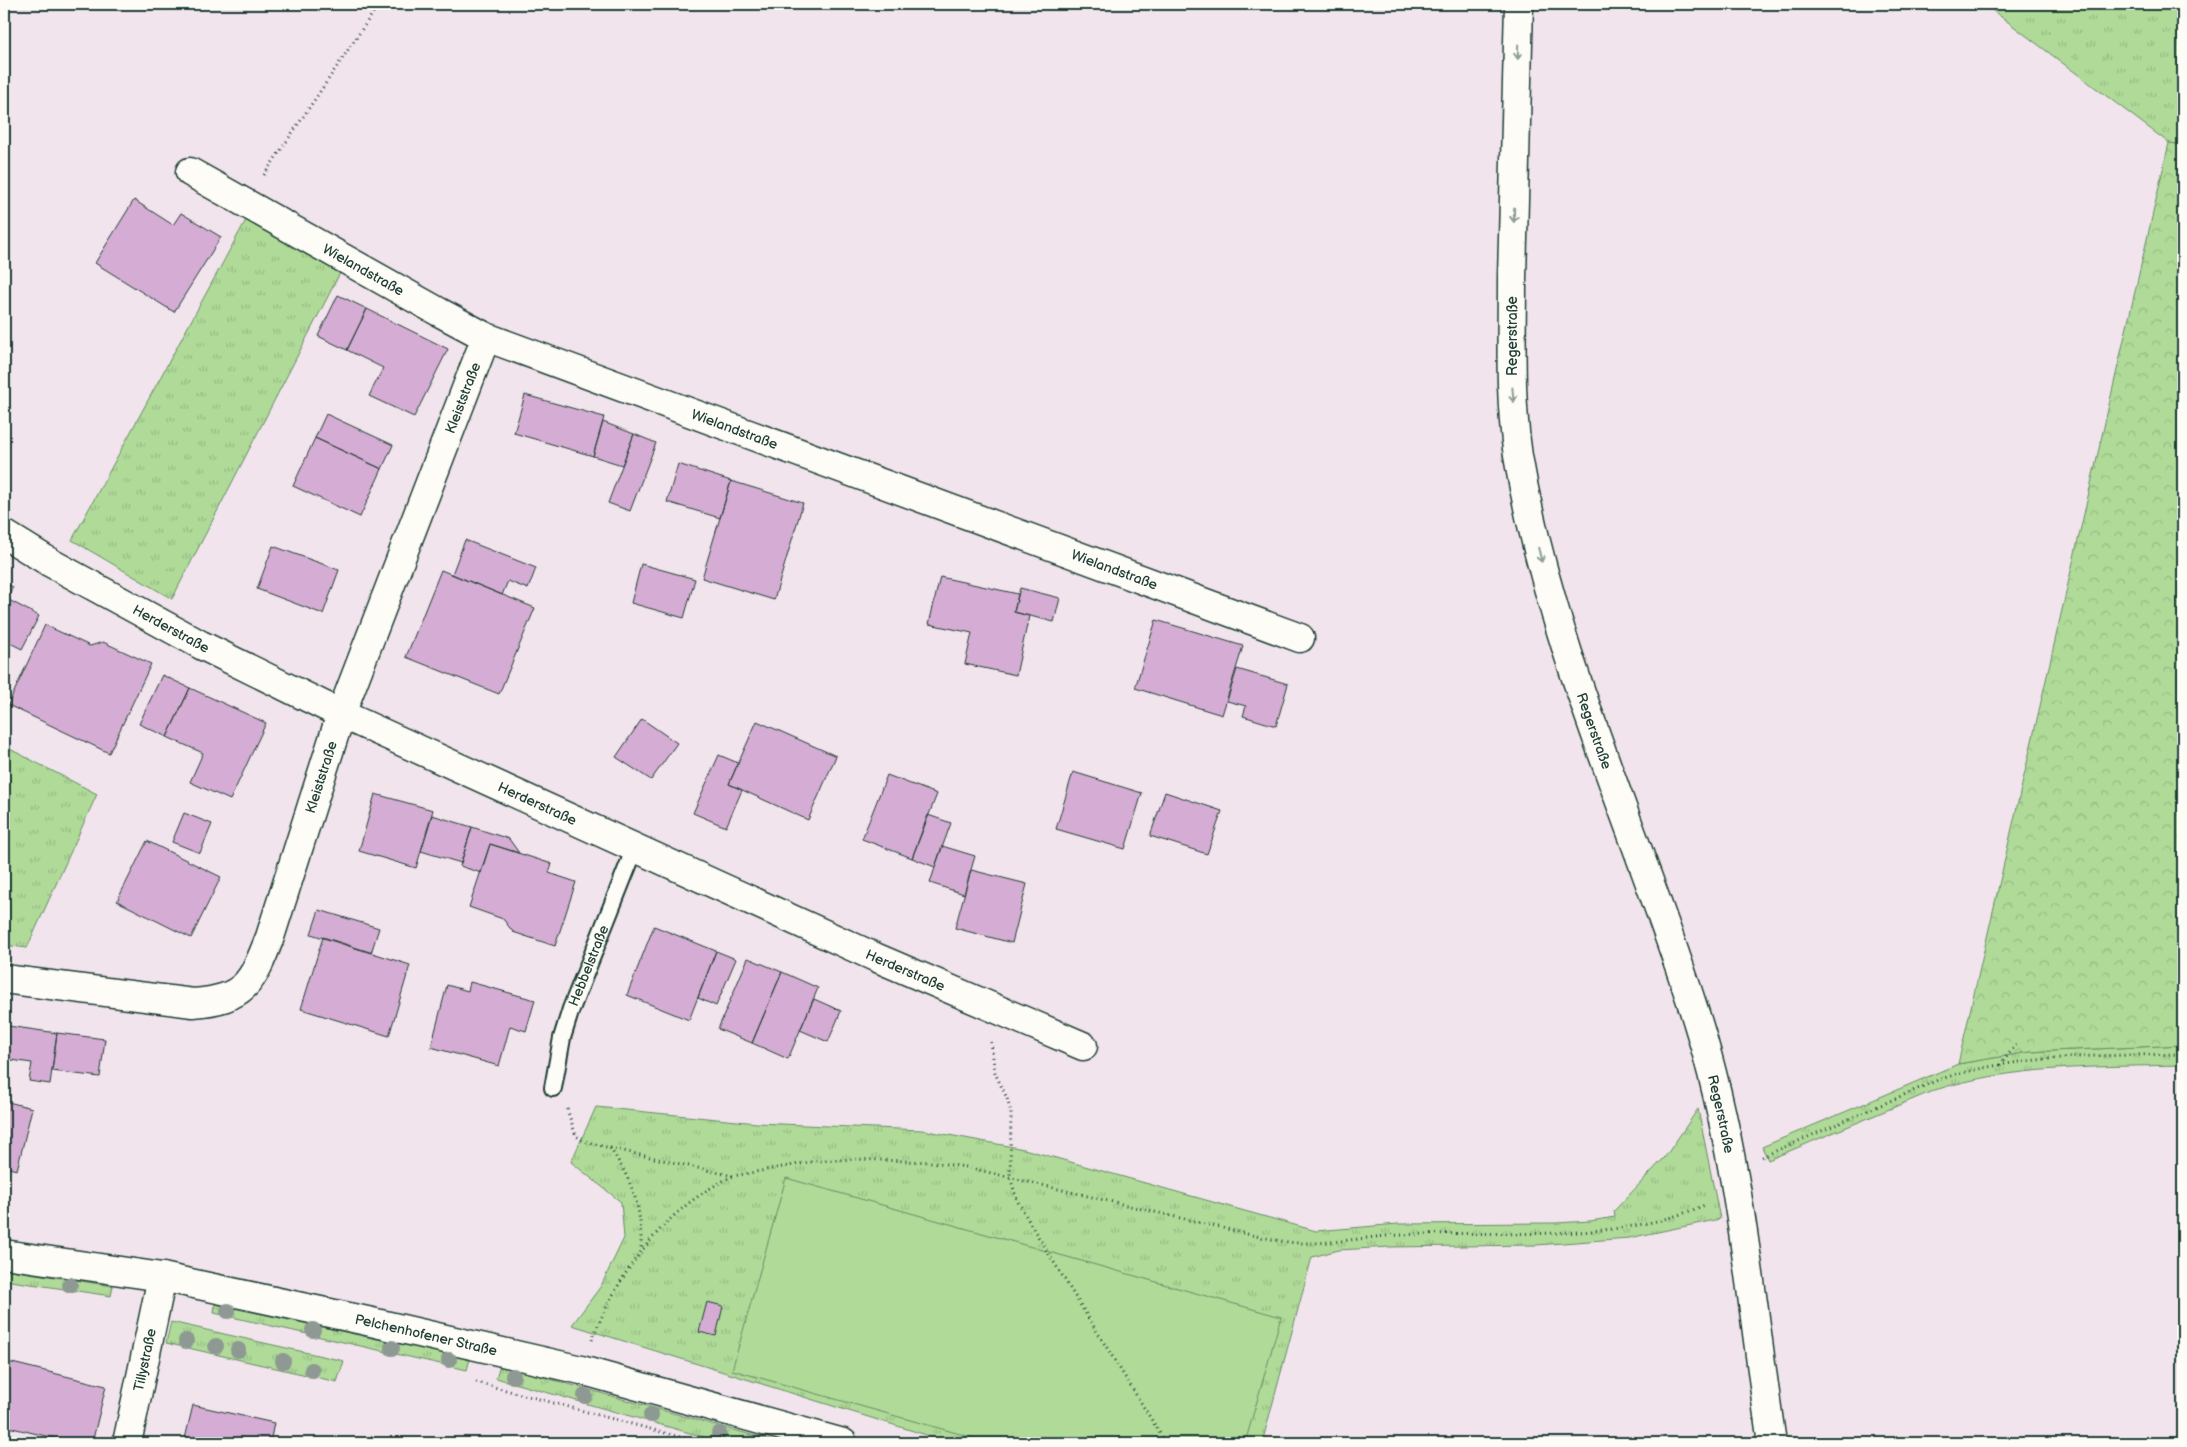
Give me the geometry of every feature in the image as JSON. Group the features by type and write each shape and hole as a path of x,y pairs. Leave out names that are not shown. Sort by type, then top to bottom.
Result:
{"street":[{"name":"Regerstraße","path":"1519,4 1511,370 1518,453 1553,605 1583,697 1673,947 1698,1024 1718,1097 1735,1177 1772,1443"},
{"name":"Wielandstraße","path":"190,172 486,337 1300,638"},
{"name":"Kleiststraße","path":"4,978 193,1003 215,1001 234,994 248,984 257,970 270,938 341,714 486,337"},
{"name":"Herderstraße","path":"4,534 51,563 201,645 341,714 875,957 1084,1046"},
{"name":"Pelchenhofener Straße","path":"4,1254 162,1277 303,1307 581,1370 842,1443"},
{"name":"Tillystraße","path":"127,1443 162,1277"}],"lane":[{"name":"Hebbelstraße","path":"553,1088 562,1038 571,1009 635,848"}],"path":[{"path":"245,203 379,4"},
{"path":"2000,1066 2016,1045"},
{"path":"581,1370 598,1324 640,1251 693,1199 715,1184 733,1176 816,1161 855,1159 932,1162 966,1167 1010,1177 1260,1237 1300,1243 1404,1234 1568,1232 1614,1228 1655,1220 1697,1208 1716,1199 1727,1190 1735,1177 1755,1161 1938,1080 1961,1072 2000,1066 2109,1056 2183,1054"},
{"path":"995,1073 1007,1098 1011,1113 1010,1177 1017,1200 1166,1443"},
{"path":"553,1088 568,1112 576,1136 584,1141 733,1176"},
{"path":"610,1148 626,1172 635,1194 640,1212 640,1251"},
{"path":"469,1380 702,1443"}],"green space":[{"path":"1984,4 2183,4 2183,145 2169,143"},
{"path":"2169,143 2183,145 2183,622 2178,629 2183,638 2183,1045 2029,1052 1958,1064"},
{"path":"246,220 340,273 172,599 72,540"},
{"path":"4,746 97,794 27,948 4,945"},
{"path":"2183,1045 2183,1065 2058,1069 1996,1076 1965,1082 1935,1090 1768,1160 1762,1147 1958,1064 2029,1052"},
{"path":"596,1107 757,1123 922,1130 1024,1149 1316,1231 1398,1224 1556,1223 1615,1217 1614,1211 1665,1157 1698,1109 1720,1219 1629,1238 1536,1245 1390,1247 1339,1250 1312,1257 1262,1443 952,1443 572,1325 601,1286 624,1238 621,1202 571,1162"},
{"path":"786,1178 1281,1317 1245,1443 992,1443 732,1370"},
{"path":"4,1269 113,1286 111,1296 4,1280"},
{"path":"215,1304 470,1359 467,1370 214,1313"},
{"path":"171,1322 344,1361 337,1382 166,1343"},
{"path":"500,1365 780,1443 725,1443 496,1378"}],"building":[{"path":"134,200 173,225 181,213 221,237 174,312 95,263"},
{"path":"338,295 367,309 347,350 318,336"},
{"path":"367,309 448,349 414,417 369,396 383,368 347,350"},
{"path":"525,395 604,417 593,456 514,433"},
{"path":"326,414 393,445 382,469 315,438"},
{"path":"603,422 634,434 622,465 593,456"},
{"path":"634,434 656,443 630,511 608,503"},
{"path":"315,438 382,469 360,517 293,486"},
{"path":"678,464 731,481 720,518 667,502"},
{"path":"731,481 803,503 774,600 702,578"},
{"path":"465,540 536,568 528,589 508,581 502,595 452,574"},
{"path":"273,546 339,570 323,614 257,589"},
{"path":"641,564 695,579 684,618 631,603"},
{"path":"441,570 535,608 499,694 406,657"},
{"path":"940,577 1018,594 1014,612 1029,616 1016,675 965,664 972,633 929,624"},
{"path":"4,583 13,587 4,605"},
{"path":"1020,588 1060,598 1054,622 1014,612"},
{"path":"7,599 39,616 22,649 4,640 4,605"},
{"path":"1156,620 1243,646 1222,715 1135,688"},
{"path":"45,625 90,646 103,642 151,664 109,753 8,705"},
{"path":"1237,669 1288,684 1276,726 1243,716 1246,706 1227,701"},
{"path":"162,675 190,688 167,737 139,724"},
{"path":"190,688 266,723 230,800 190,782 203,753 167,737"},
{"path":"642,719 677,743 651,780 616,757"},
{"path":"757,721 836,756 808,820 729,784"},
{"path":"719,755 738,763 729,784 742,790 726,827 693,813"},
{"path":"1073,772 1142,793 1125,849 1056,829"},
{"path":"887,775 937,794 912,858 862,839"},
{"path":"1165,792 1222,811 1207,854 1150,836"},
{"path":"375,794 433,810 416,868 359,851"},
{"path":"184,813 212,824 200,853 172,842"},
{"path":"432,815 472,827 461,863 421,851"},
{"path":"928,815 951,823 935,867 912,858"},
{"path":"472,827 509,839 519,853 490,844 481,873 460,866"},
{"path":"147,841 221,877 191,938 117,901"},
{"path":"490,844 552,864 549,873 576,882 555,946 513,932 503,919 469,907"},
{"path":"942,846 975,856 964,894 930,883"},
{"path":"971,870 1027,884 1012,943 955,928"},
{"path":"319,910 379,928 371,953 311,934"},
{"path":"654,926 716,951 689,1020 627,995"},
{"path":"323,937 410,965 389,1036 301,1009"},
{"path":"716,951 736,959 716,1006 698,998"},
{"path":"748,958 782,972 752,1043 718,1029"},
{"path":"782,972 818,988 788,1059 752,1043"},
{"path":"470,982 535,1000 526,1031 510,1026 499,1066 431,1047 447,985 468,991"},
{"path":"814,999 841,1011 828,1042 800,1030"},
{"path":"8,1026 57,1033 50,1084 29,1081 32,1063 4,1059"},
{"path":"57,1033 105,1039 100,1077 52,1071"},
{"path":"4,1101 32,1108 17,1170 4,1167"},
{"path":"707,1302 723,1306 716,1336 699,1332"},
{"path":"4,1361 106,1386 92,1443 75,1443 4,1426"},
{"path":"193,1405 274,1423 270,1443 184,1443"}]}
